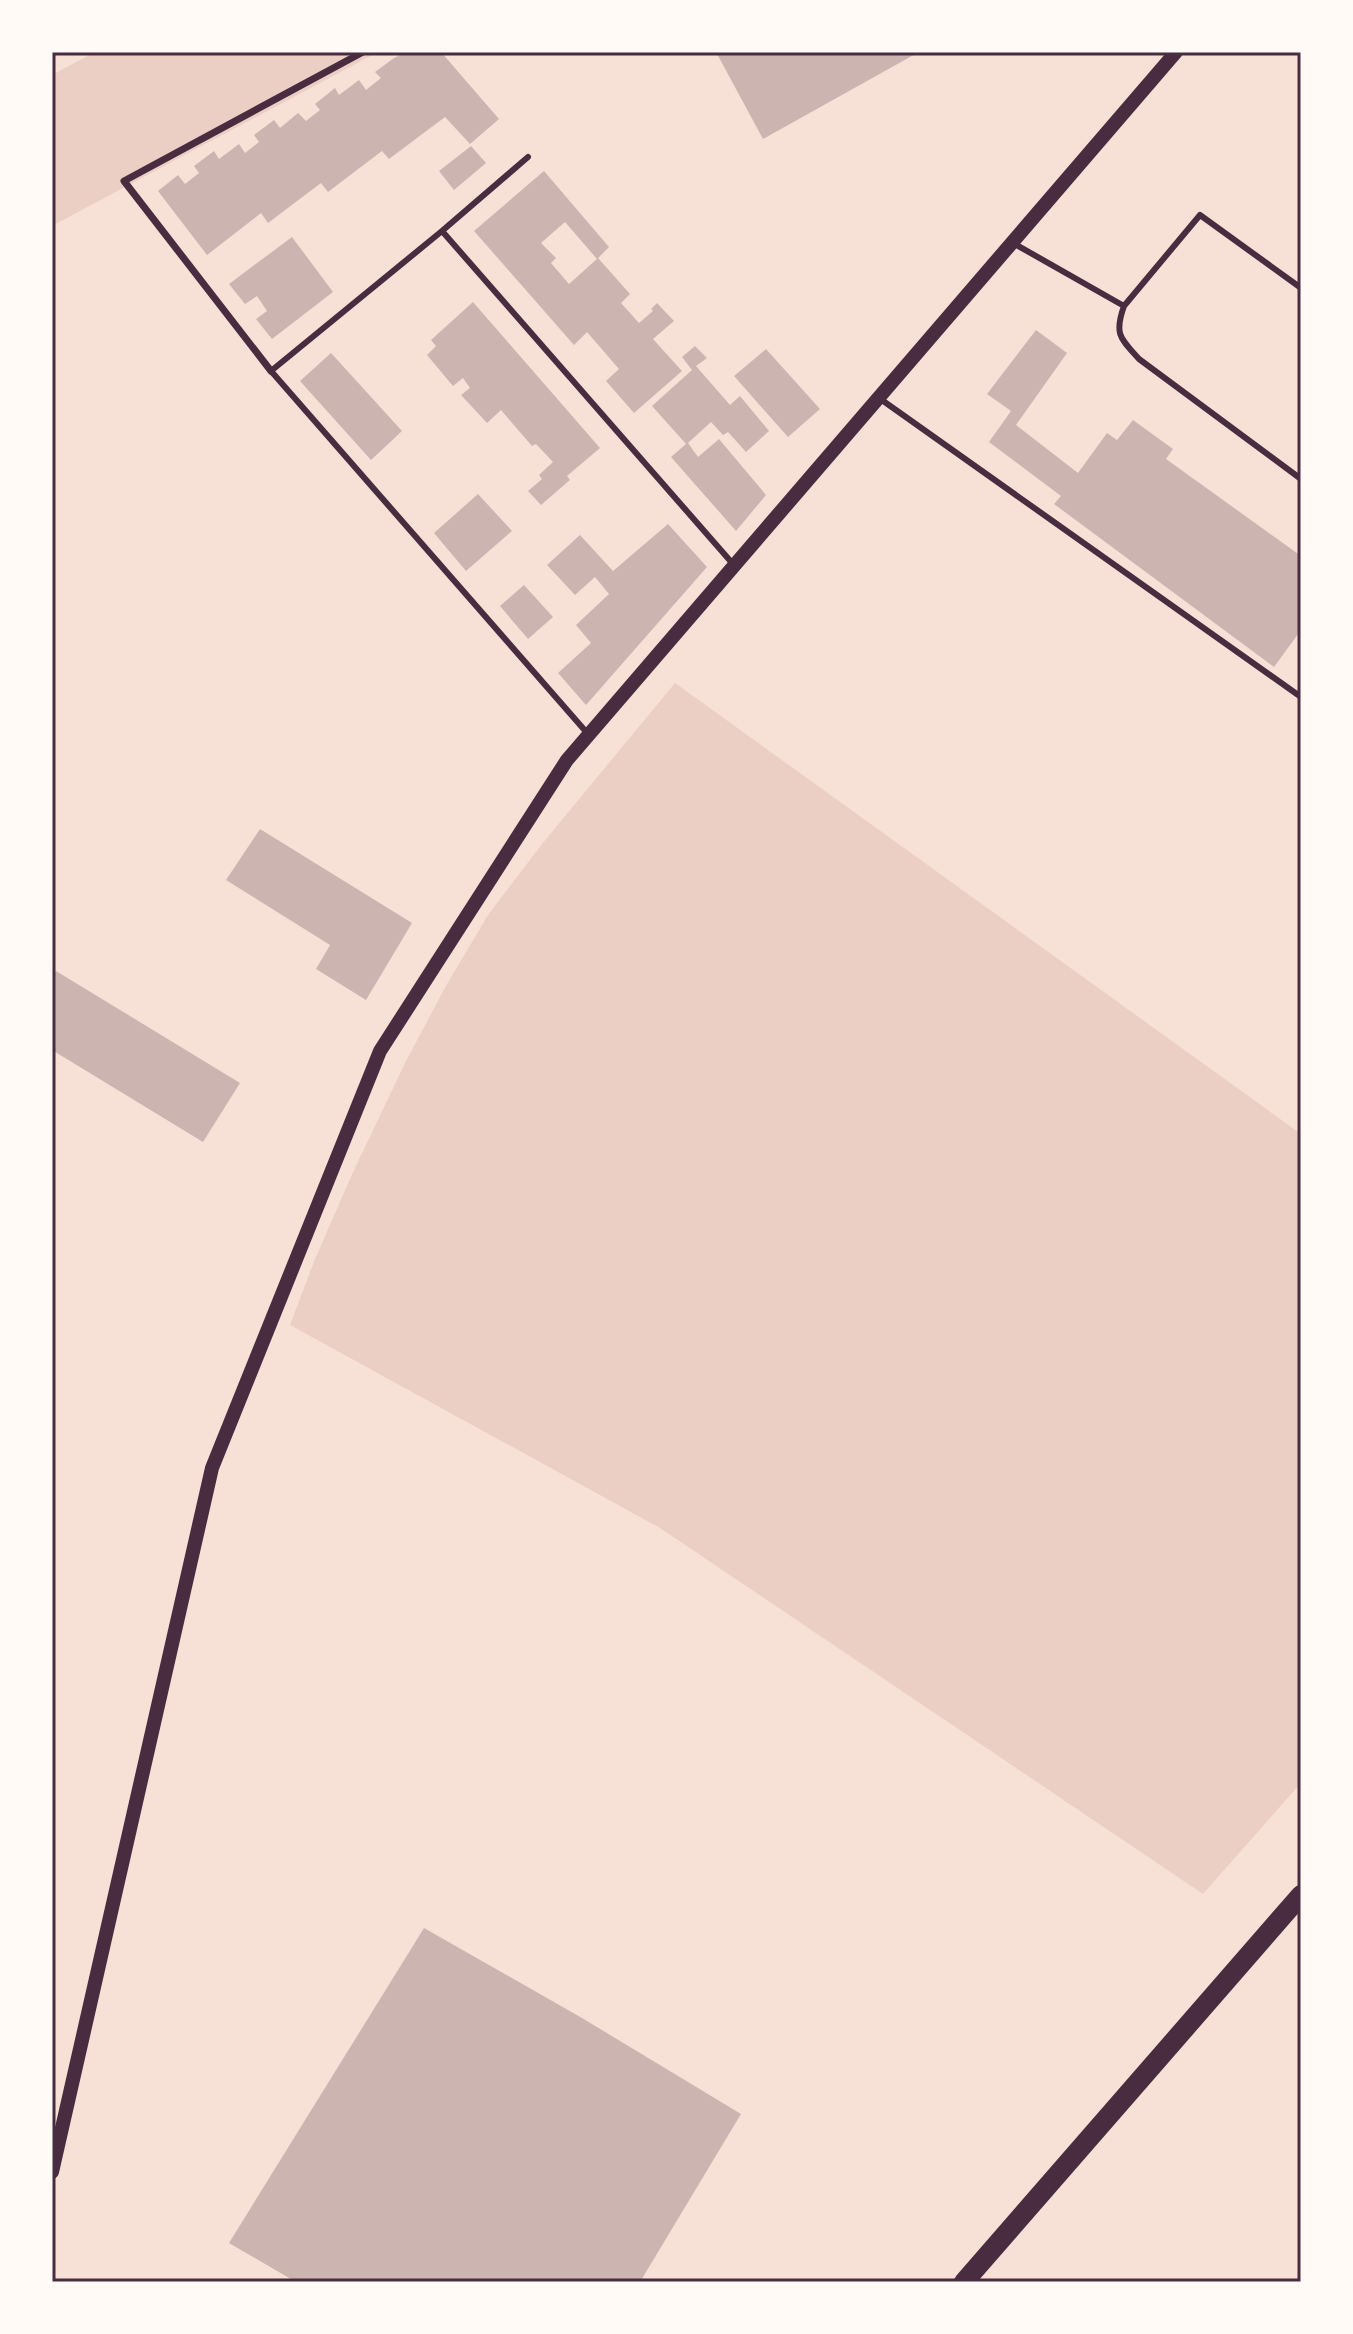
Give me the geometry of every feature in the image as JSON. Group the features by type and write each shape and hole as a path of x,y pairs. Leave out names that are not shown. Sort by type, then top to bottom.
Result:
{"main road":[{"path":"964,2282 1297,1907"}],"street":[{"path":"271,371 124,181 363,52"},
{"path":"52,2172 212,1468 380,1051 567,760 1176,52"}],"lane":[{"path":"528,157 271,371 588,735"},
{"path":"1301,288 1200,215 1124,306 1118,322 1121,338 1139,359 1301,479"},
{"path":"442,231 735,566"},
{"path":"1013,243 1124,306"},
{"path":"879,398 1301,697"}],"shaded area":[{"path":"95,52 378,52 52,226 52,75"},
{"path":"675,683 1301,1134 1301,1783 1203,1894 660,1528 290,1325 354,1170 406,1061 488,915 542,844"}],"building":[{"path":"406,52 441,52 499,119 470,144 445,117 389,159 382,151 328,192 321,183 268,223 261,213 207,255 158,191 178,175 185,184 199,173 194,166 214,151 219,159 239,144 245,153 259,142 254,135 274,120 280,128 298,113 306,121 320,110 315,104 335,88 339,95 359,80 366,90 381,78 375,72"},
{"path":"716,52 919,52 763,139"},
{"path":"471,146 486,163 454,190 439,171"},
{"path":"544,171 609,247 598,258 630,294 621,303 639,323 657,303 674,321 653,339 682,371 634,413 606,381 619,369 587,332 574,345 474,231","holes":["565,222 597,259 569,284 551,263 556,258 541,243"]},
{"path":"292,237 333,292 272,339 256,319 267,311 257,296 245,304 229,284"},
{"path":"473,302 600,448 567,476 570,480 541,505 528,491 542,479 539,475 553,462 536,444 532,446 501,410 487,423 461,395 470,388 463,378 453,386 427,355 436,346 431,340"},
{"path":"1036,330 1067,353 1016,425 1078,473 1107,433 1117,440 1133,420 1173,449 1166,459 1301,556 1301,630 1274,667 1054,504 1061,496 989,442 1011,411 987,394"},
{"path":"695,346 707,358 696,366 730,405 740,396 769,431 746,452 728,432 723,435 711,422 688,443 698,457 719,439 766,495 736,531 671,457 686,444 652,406 692,370 682,357"},
{"path":"766,349 820,409 788,437 734,376"},
{"path":"331,353 402,431 371,460 300,381"},
{"path":"478,494 512,531 466,571 434,533"},
{"path":"668,524 707,567 586,705 558,673 591,643 576,625 609,594 595,577 575,595 547,565 580,535 613,571"},
{"path":"524,585 553,617 528,639 500,606"},
{"path":"260,829 412,923 366,1000 316,969 330,945 226,880"},
{"path":"56,971 240,1083 203,1142 52,1050 52,977"},
{"path":"424,1928 741,2114 640,2282 296,2282 229,2243"}]}
